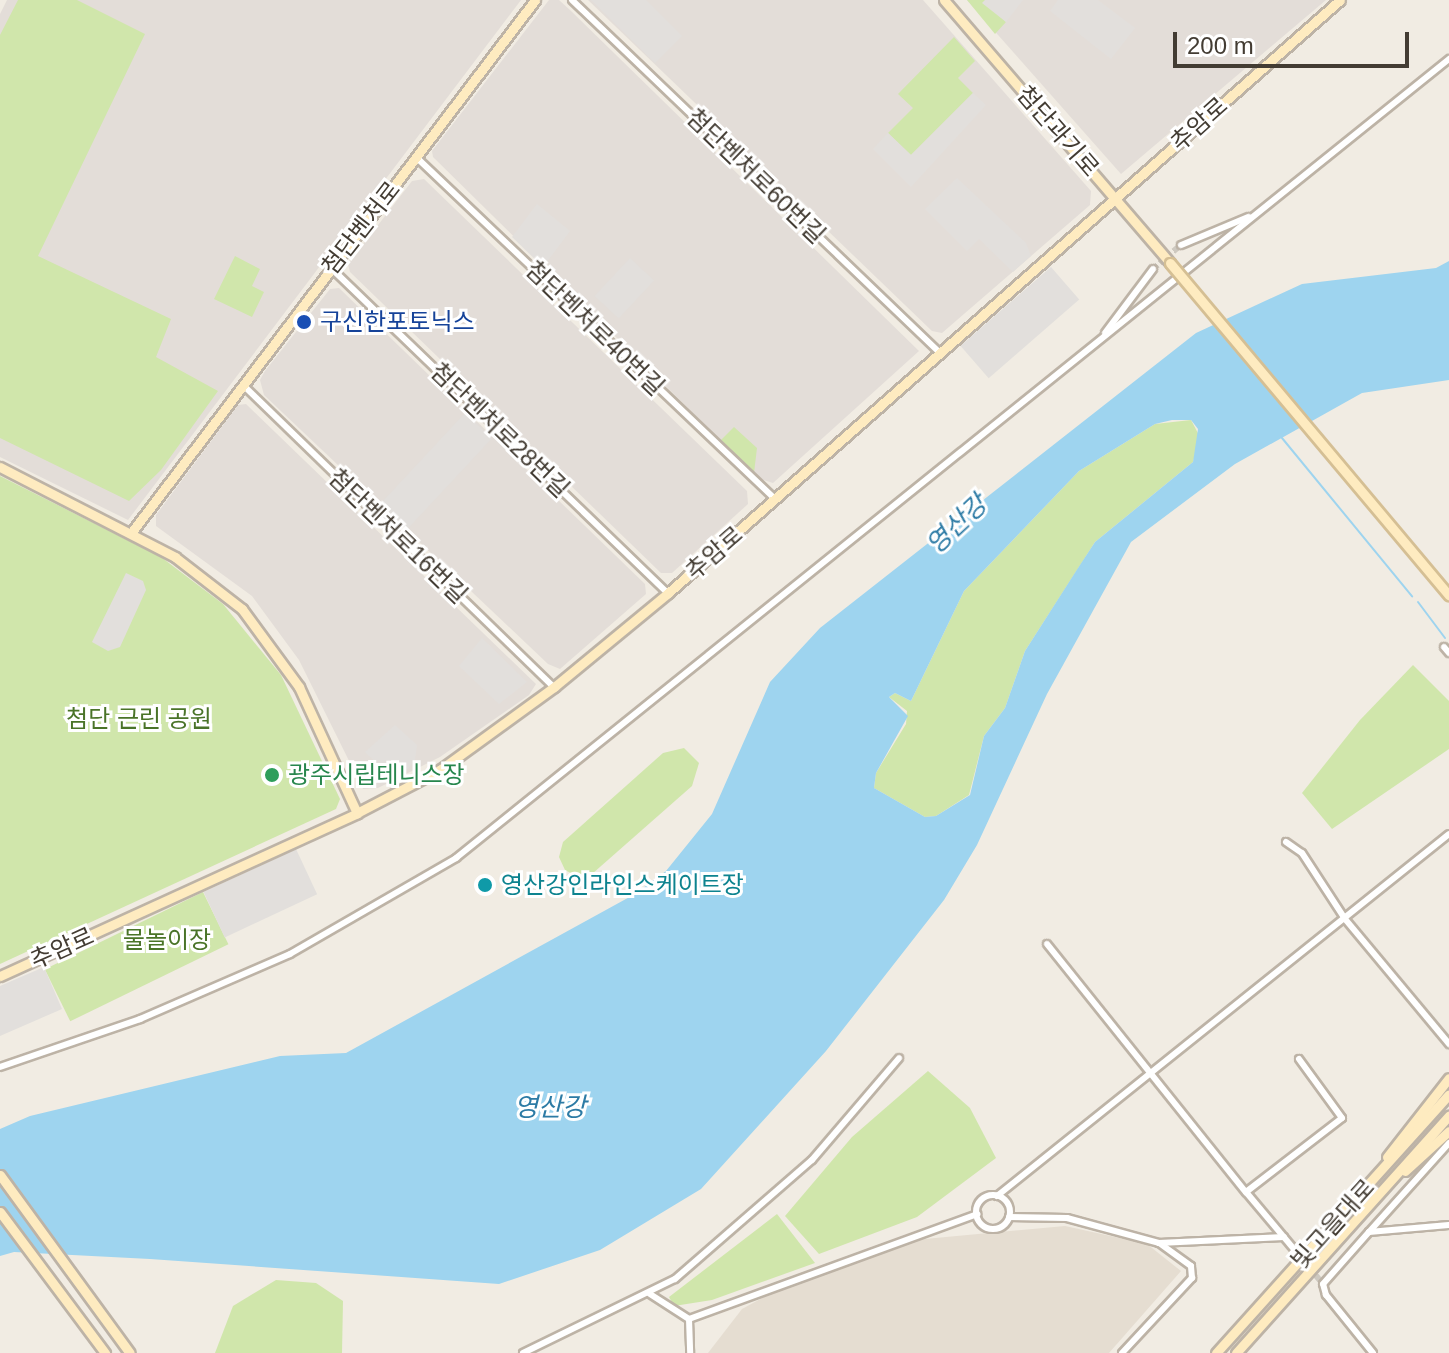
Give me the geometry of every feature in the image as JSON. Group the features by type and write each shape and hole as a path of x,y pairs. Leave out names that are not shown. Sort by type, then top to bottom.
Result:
{"street":[{"name":"첨단벤처로","path":"131,533 535,0"},
{"name":"첨단벤처로60번길","path":"572,0 939,352"},
{"name":"첨단과기로","path":"944,0 1116,198 1449,596"},
{"name":"추암로","path":"0,976 357,813 441,769 554,687 668,593 1340,0"},
{"path":"0,1067 140,1019 290,954 456,858 1449,59"},
{"name":"첨단벤처로40번길","path":"416,157 775,499"},
{"path":"1181,245 1251,216"},
{"name":"첨단벤처로28번길","path":"331,267 668,593"},
{"path":"1092,348 1153,269"},
{"name":"첨단벤처로16번길","path":"243,385 554,687"},
{"path":"0,467 131,533 211,582 242,609 279,654 357,813"},
{"path":"1444,647 1449,653"},
{"path":"977,1214 982,1200 997,1196 1449,834"},
{"path":"1286,842 1302,853 1345,919 1449,1044"},
{"path":"1047,944 1293,1248"},
{"path":"523,1353 650,1294 767,1203 844,1126 899,1058"},
{"path":"1246,1192 1342,1118 1299,1059"},
{"path":"1372,1179 1406,1127 1449,1078"},
{"name":"빛고을대로","path":"1216,1353 1449,1094"},
{"name":"빛고을대로","path":"1236,1353 1449,1116"},
{"path":"1384,1188 1449,1131"},
{"path":"1373,1353 1326,1295 1323,1284 1449,1143"},
{"path":"0,1175 130,1353"},
{"path":"997,1196 1009,1206 1009,1217"},
{"path":"0,1212 105,1353"},
{"path":"689,1319 977,1214"},
{"path":"977,1214 992,1228 1009,1217 1067,1218 1159,1243 1284,1237"},
{"path":"1369,1232 1449,1225"},
{"path":"1122,1353 1192,1278 1191,1266 1159,1243"},
{"path":"650,1294 689,1319"},
{"path":"689,1319 690,1353"}],"shaded area":[{"path":"7,0 521,0 128,520 0,457 0,14"},
{"path":"549,0 559,0 570,10 919,351 773,483 760,479 433,157 432,151"},
{"path":"588,0 923,0 1091,191 1090,205 942,333 932,331"},
{"path":"591,0 646,0 682,36 655,63"},
{"path":"967,0 1326,0 1121,174"},
{"path":"985,0 1023,0 1006,22 982,3"},
{"path":"1058,0 1098,0 1135,28 1111,59 1050,11"},
{"path":"973,93 986,105 911,187 873,149 888,133 911,155"},
{"path":"957,178 1026,243 1031,256 1013,272 979,239 967,251 925,209"},
{"path":"424,179 747,491 748,504 672,573 661,573 350,272 348,264 412,181"},
{"path":"537,204 570,231 543,267 512,237"},
{"path":"630,258 654,281 619,319 595,296"},
{"path":"1051,267 1079,299 989,378 960,346"},
{"path":"339,288 645,584 646,594 560,669 548,664 264,395 260,380 265,371 330,289"},
{"path":"246,404 536,684 529,695 440,757 378,788 363,789 299,660 252,596 156,526 156,515 238,405"},
{"path":"465,413 492,438 407,530 380,504"},
{"path":"126,573 143,581 146,590 120,647 108,651 92,642"},
{"path":"482,638 527,682 499,704 459,666"},
{"path":"395,725 417,745 415,760 408,769 389,775 365,752"},
{"path":"296,849 317,894 225,937 204,892"},
{"path":"44,967 62,1009 0,1036 0,986"},
{"path":"1065,1226 1147,1244 1181,1271 1109,1353 708,1353 742,1309 777,1290 914,1240"}],"green space":[{"path":"18,0 77,0 145,34 38,256 171,319 156,357 218,391 161,470 129,501 0,438 0,35"},
{"path":"967,0 985,0 1006,22 995,34"},
{"path":"954,37 975,61 958,78 973,93 911,155 888,133 913,108 898,94"},
{"path":"235,256 260,269 252,286 264,292 252,317 214,299"},
{"path":"1191,420 1200,437 1193,462 1095,542 1025,651 1005,708 984,736 969,795 936,816 925,817 874,788 876,773 906,724 907,711 889,697 895,693 911,701 964,591 1079,471 1155,424"},
{"path":"734,427 757,448 754,473 721,440"},
{"name":"첨단 근린 공원","path":"0,476 161,557 223,604 281,675 340,799 336,809 0,964"},
{"path":"1413,665 1449,701 1449,749 1332,829 1302,793 1360,720"},
{"path":"684,748 699,763 692,786 592,874 578,877 565,870 559,857 563,842 663,753"},
{"name":"물놀이장","path":"203,892 228,944 70,1021 45,969"},
{"path":"928,1071 970,1108 996,1158 917,1217 819,1254 785,1216 852,1137"},
{"path":"777,1214 815,1263 712,1300 674,1306 669,1297"},
{"path":"276,1280 316,1283 343,1301 342,1353 215,1353 233,1306"}],"water":[{"name":"영산강","path":"1449,261 1449,380 1362,393 1235,464 1131,542 1047,694 977,845 944,900 826,1051 701,1189 600,1250 499,1284 150,1259 14,1252 0,1256 0,1129 30,1116 280,1056 346,1053 635,894 666,871 712,814 770,682 820,628 1196,333 1302,284 1436,268","holes":["1191,420 1198,429 1193,462 1095,542 1025,651 1005,708 984,736 970,795 936,816 925,817 874,788 876,773 908,716 889,697 895,693 911,701 964,591 1079,471 1155,424"]}],"waterway":[{"path":"1282,438 1412,596"},
{"path":"1418,602 1445,638"}],"tunnel":[{"path":"1153,269 1181,245"},
{"path":"1293,1248 1323,1284"}],"place":[{"name":"구신한포토닉스","path":"304,322"},
{"name":"광주시립테니스장","path":"272,775"},
{"name":"영산강인라인스케이트장","path":"485,885"}]}
